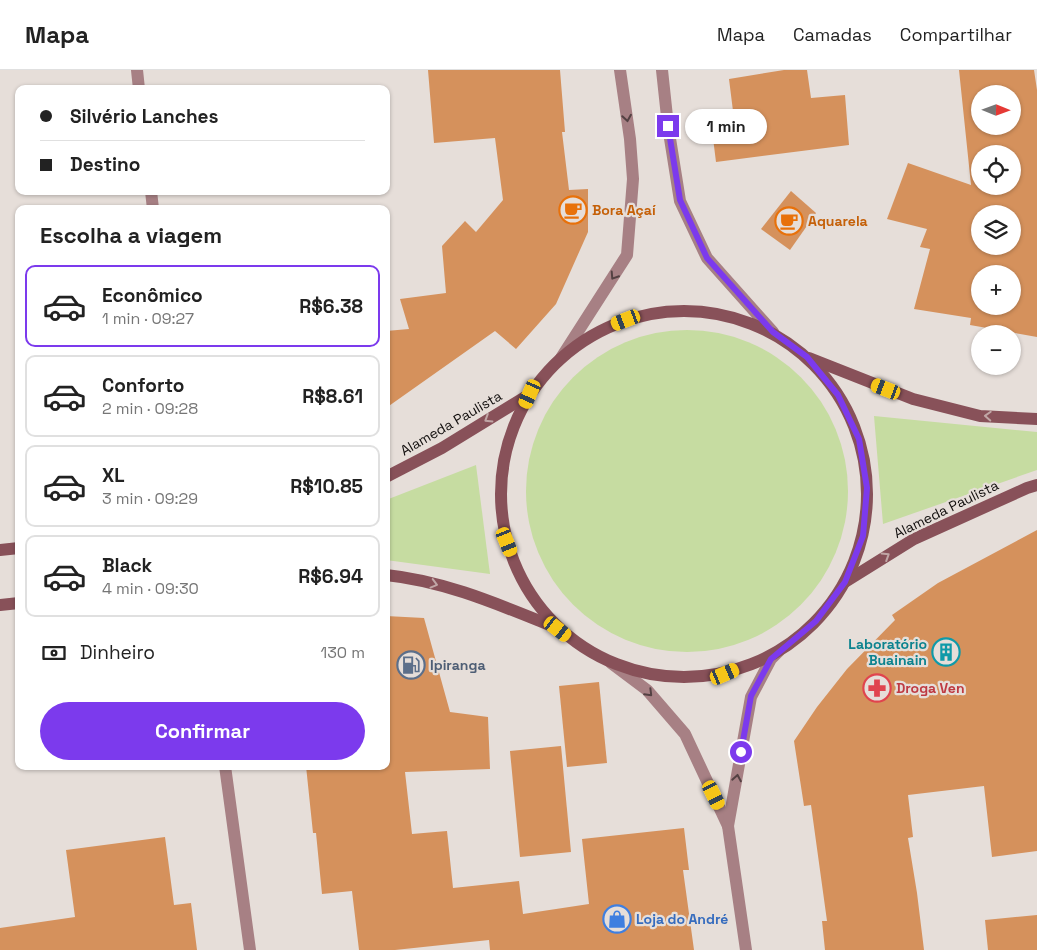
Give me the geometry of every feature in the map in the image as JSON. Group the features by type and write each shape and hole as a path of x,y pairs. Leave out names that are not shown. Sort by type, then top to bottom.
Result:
{"main road":[{"path":"686,310 731,316 773,332 807,357 838,395 859,439 867,488 863,536 845,582 816,621 779,651 725,674 667,678 611,663 583,648 558,629 526,588 507,542 501,491 509,440 530,394 561,358 598,331 640,314 686,310"},
{"path":"807,357 913,399 980,416 1037,419"},
{"name":"Alameda Paulista","path":"390,475 442,448 530,394"},
{"name":"Alameda Paulista","path":"845,582 914,538 1037,485"},
{"path":"0,550 15,548"},
{"path":"390,575 407,577 472,595 558,629"},
{"path":"0,605 15,603"}],"street":[{"path":"137,70 139,85"},
{"path":"561,358 627,255 633,179 630,139 620,70"},
{"path":"662,70 668,126 680,200 707,258 773,332"},
{"path":"728,826 751,696 771,659 779,651"},
{"path":"611,663 647,690 685,734 728,826 746,950"},
{"path":"227,770 250,950"}],"green space":[{"path":"687,330 718,333 749,342 777,357 801,377 821,401 836,429 845,460 848,491 845,522 836,553 821,581 801,605 777,625 749,640 718,649 687,652 656,649 625,640 597,625 573,605 553,581 538,553 529,522 526,491 529,460 538,429 553,401 573,377 597,357 625,342 656,333"},
{"path":"874,416 1037,432 1037,470 883,524"},
{"path":"476,465 490,574 390,561 390,498"}],"building":[{"path":"428,70 560,70 565,132 562,132 569,190 588,189 588,232 556,304 516,349 495,331 390,405 390,331 409,329 400,299 446,293 442,246 465,221 476,232 503,200 495,138 434,143"},
{"path":"784,70 807,70 811,98 845,95 849,145 716,162 711,122 734,119 729,79"},
{"path":"959,70 1034,70 1037,90 1037,337 1021,334 1021,325 971,325 970,325 971,318 914,309 930,249 920,247 927,229 887,219 908,163 971,185"},
{"name":"Aquarela","path":"791,191 816,213 790,250 761,229"},
{"path":"1037,530 1037,851 992,857 984,786 908,795 913,837 908,838 924,950 825,950 822,921 827,921 811,805 804,806 794,741 817,707 847,669 895,620 892,615 938,583"},
{"path":"390,616 424,618 450,712 488,717 490,769 405,772 412,834 447,831 453,888 519,881 523,914 589,904 582,839 684,828 689,870 683,870 694,950 490,950 489,940 395,950 359,950 352,891 322,894 316,833 313,833 306,770 390,770"},
{"path":"599,682 607,763 567,767 559,686"},
{"path":"561,746 571,852 520,857 510,751"},
{"path":"165,837 174,905 191,903 197,950 0,950 0,928 75,917 66,850"},
{"path":"1037,915 1037,950 988,950 985,920"}],"place":[{"name":"Bora Açaí","path":"573,210"},
{"name":"Aquarela","path":"789,221"},
{"name":"Laboratório Buainain","path":"946,652"},
{"name":"Ipiranga","path":"411,665"},
{"name":"Droga Ven","path":"877,688"},
{"name":"Loja do André","path":"617,919"}],"route":[{"path":"668,126 680,200 707,258 773,332 807,357 838,395 859,439 867,488 863,536 845,582 816,621 771,659 751,696 741,752"}]}
